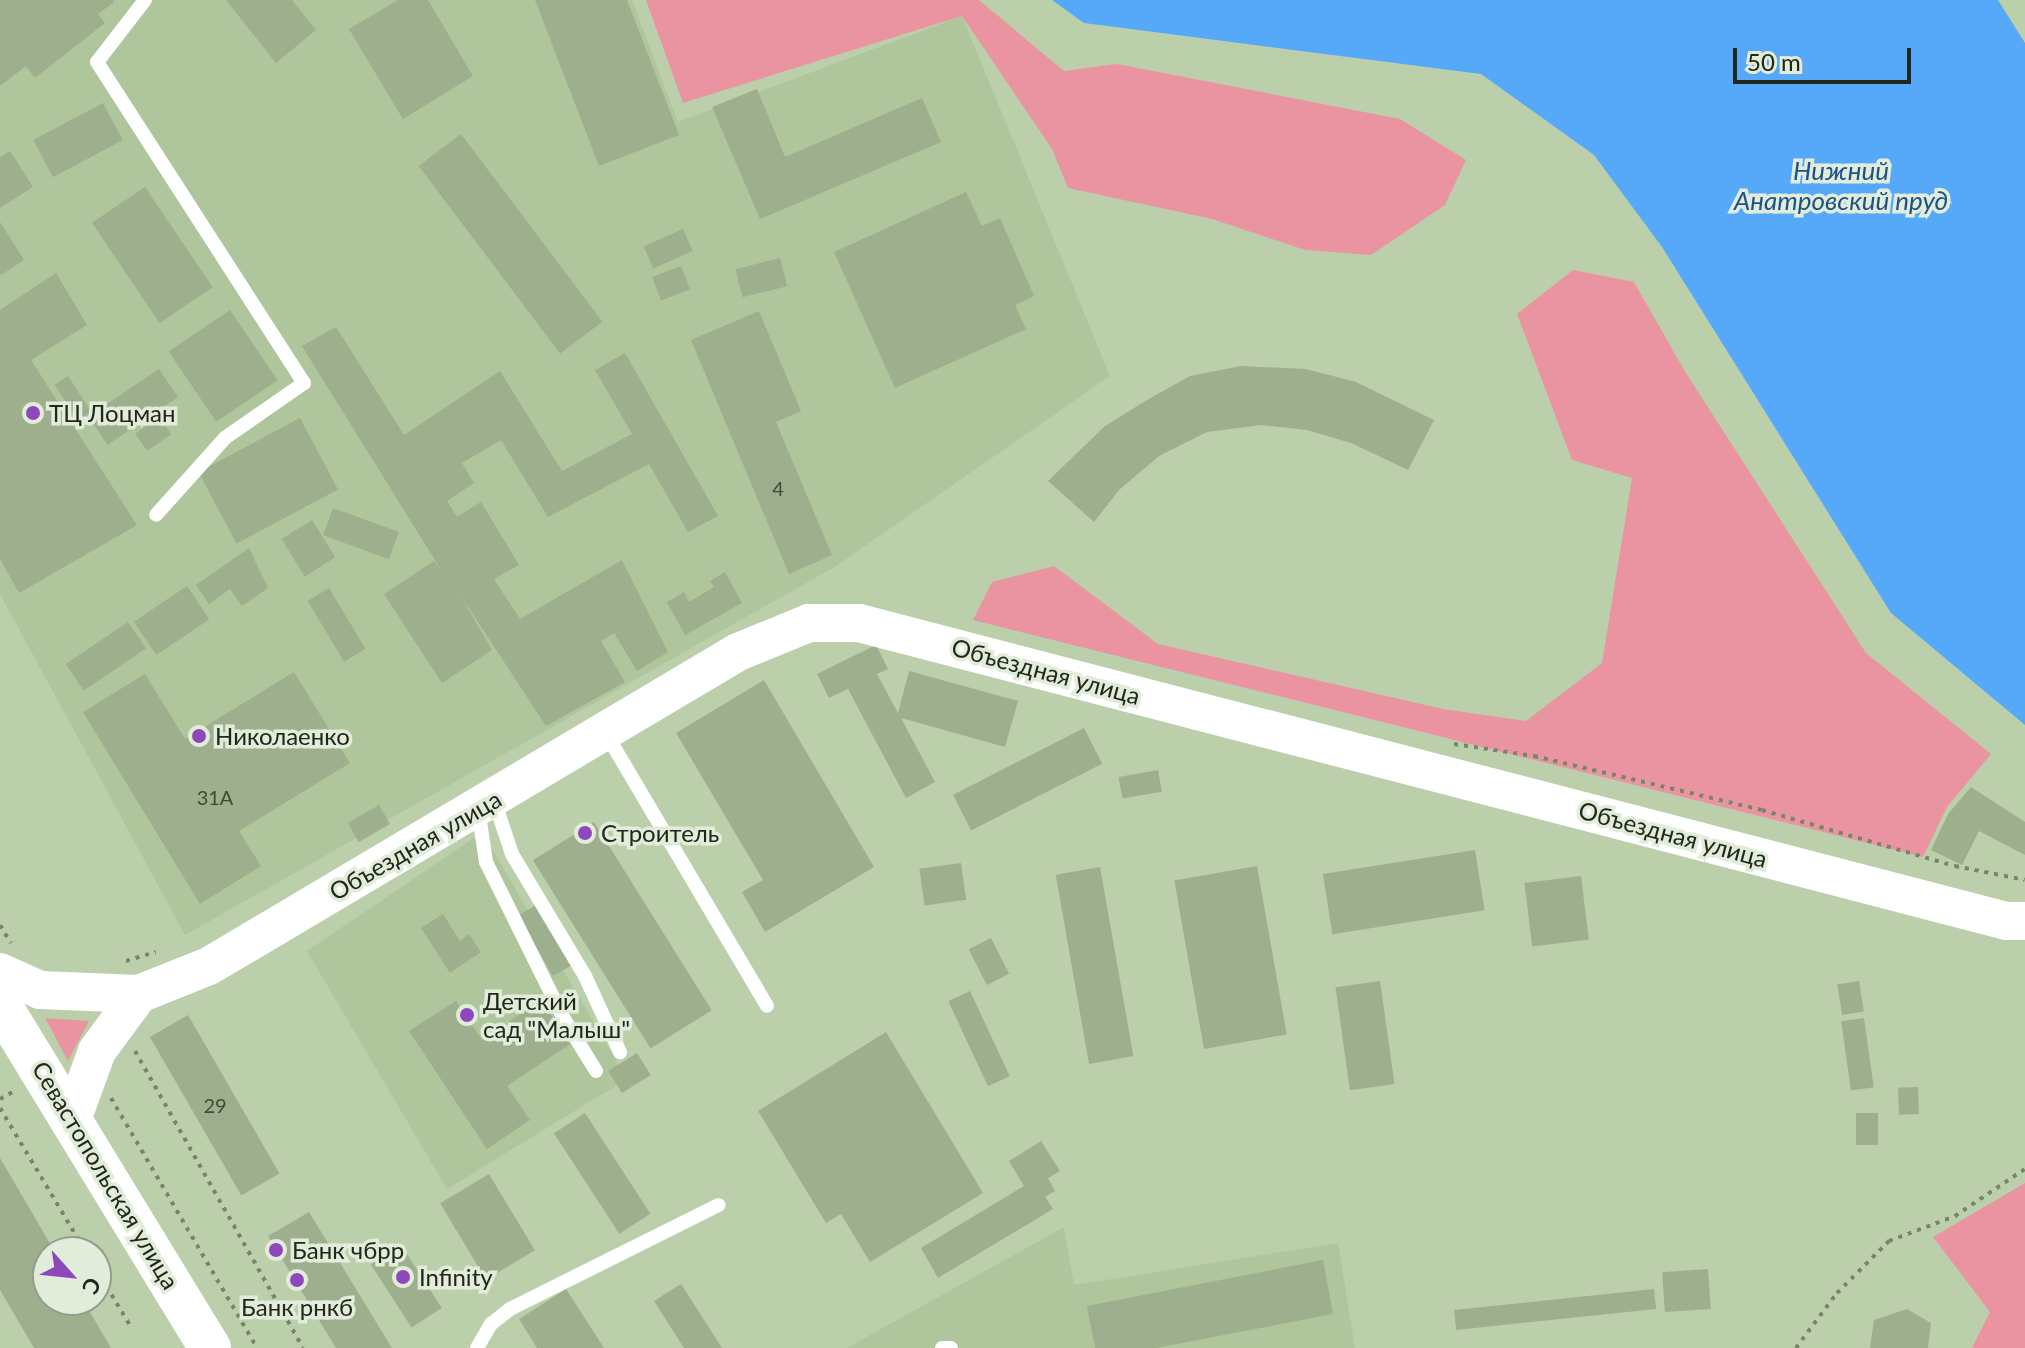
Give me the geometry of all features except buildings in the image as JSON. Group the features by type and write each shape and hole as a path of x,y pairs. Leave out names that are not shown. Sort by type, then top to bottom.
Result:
{"main road":[{"name":"Объездная улица","path":"11,961 40,990 139,994 209,966 738,652 809,623 859,623 2006,921 2025,921"},
{"path":"73,1117 97,1051 139,994"},
{"name":"Севастопольская улица","path":"0,1004 73,1117 210,1348"}],"lane":[{"path":"145,0 97,62 304,383 225,438 156,515"},
{"path":"605,731 767,1006"},
{"path":"486,804 512,854 585,976 620,1052"},
{"path":"486,804 486,862 564,1019 596,1071"},
{"path":"477,1348 491,1324 510,1309 719,1205"},
{"path":"942,1348 951,1348"}],"path":[{"path":"1439,741 1534,756 2025,880"},
{"path":"0,925 11,961"},
{"path":"112,965 168,948"},
{"path":"125,1056 131,1044 303,1348"},
{"path":"0,1099 18,1088"},
{"path":"109,1093 257,1348"},
{"path":"0,1108 76,1236"},
{"path":"1796,1348 1837,1293 1889,1241 1955,1216 2025,1169"},
{"path":"112,1296 131,1327"}],"shaded area":[{"path":"0,0 632,0 678,122 962,16 1110,376 836,566 185,935 0,594"},
{"path":"646,0 979,0 1064,71 1117,64 1400,119 1466,160 1445,205 1371,255 1305,250 1212,219 1068,188 1052,149 962,16 683,103"},
{"path":"1573,270 1634,282 1684,370 1866,653 1991,754 1947,807 1923,857 973,620 992,582 1054,566 1158,644 1443,709 1526,721 1602,663 1632,478 1572,460 1517,314"},
{"name":"Детский сад \"Малыш\"","path":"474,838 492,849 627,1079 447,1189 307,951"},
{"path":"45,1018 89,1021 68,1061"},
{"path":"2025,1183 2025,1348 1972,1348 1990,1312 1933,1237"},
{"path":"1064,1227 1074,1285 1338,1243 1355,1348 847,1348"}],"water":[{"name":"Нижний Анатровский пруд","path":"1052,0 1998,0 2025,43 2025,725 1891,613 1662,247 1594,155 1481,74 1084,23"}],"place":[{"name":"ТЦ Лоцман","path":"33,413"},
{"name":"Николаенко","path":"199,736"},
{"name":"Строитель","path":"585,833"},
{"name":"Детский сад \"Малыш\"","path":"467,1015"},
{"name":"Банк чбрр","path":"276,1250"},
{"name":"Infinity","path":"403,1277"},
{"name":"Банк рнкб","path":"297,1280"}]}
